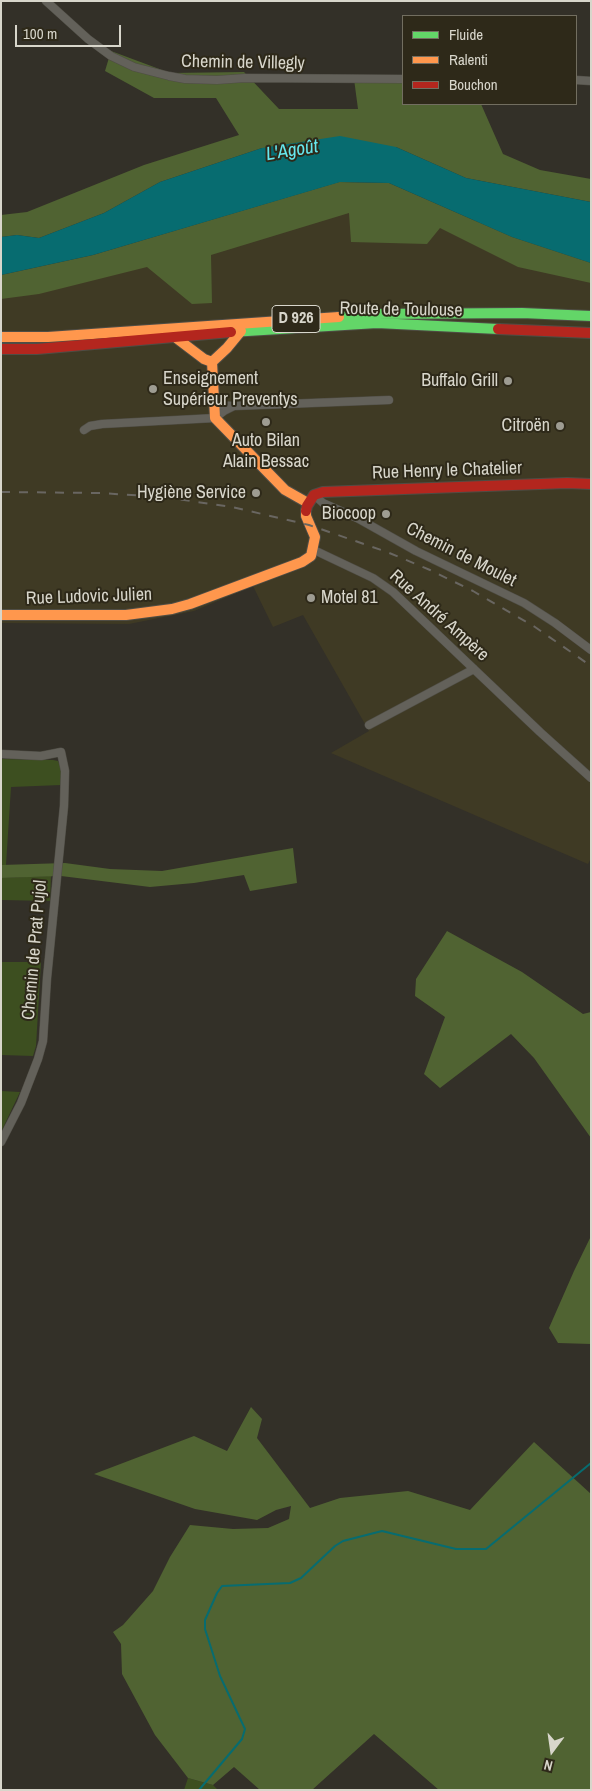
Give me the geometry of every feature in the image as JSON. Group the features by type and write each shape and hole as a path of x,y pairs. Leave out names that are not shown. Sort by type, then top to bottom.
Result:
{"main road":[{"name":"Route de Toulouse","path":"1,337 48,337 376,314 522,313 591,316"},
{"name":"Route de Toulouse","path":"1,349 37,349 241,331 377,323 591,333"},
{"path":"241,331 212,362 215,418 285,490 311,499 306,516 315,537 314,550"},
{"path":"176,337 204,359 212,362"},
{"name":"Rue Henry le Chatelier","path":"311,499 327,492 591,484"},
{"name":"Rue Ludovic Julien","path":"1,615 126,615 172,609 302,562 309,558 314,550"}],"street":[{"name":"Chemin de Villegly","path":"46,1 107,54 134,67 169,76 185,79 217,80 245,78 402,79"},
{"path":"577,80 591,80"},
{"path":"214,405 234,406 389,400"},
{"path":"84,430 94,425 102,424 215,418 234,406"},
{"name":"Chemin de Moulet","path":"311,499 365,521 416,550 512,597 555,623 591,650"},
{"name":"Rue André Ampère","path":"314,550 373,578 394,592 540,732 591,778"},
{"path":"369,725 474,669"},
{"name":"Chemin de Prat Pujol","path":"1,754 41,756 61,752 65,771 64,806 43,1041 21,1103 1,1142"}],"shaded area":[{"path":"384,192 591,257 591,858 588,864 331,753 369,731 303,615 273,627 253,586 194,611 129,624 1,623 1,288","holes":["300,518 315,521 320,536 307,533"]}],"green space":[{"path":"111,51 170,73 244,72 279,109 358,109 354,79 402,79 402,105 481,105 503,154 540,170 591,179 591,202 466,178 396,147 262,148 160,182 104,213 39,238 17,235 1,237 1,215 27,212 144,165 239,135 216,98 154,98 105,71"},
{"path":"339,182 389,183 512,237 591,263 591,283 518,267 440,228 427,244 351,242 349,213 211,255 212,303 192,304 147,267 39,294 1,299 1,275 93,255"},
{"path":"1,759 53,760 58,761 61,768 61,785 11,787 6,865 1,865"},
{"path":"293,848 297,883 250,891 244,875 194,883 150,887 61,876 1,878 1,865 65,863 110,869 162,871"},
{"path":"51,876 50,901 1,900 1,878"},
{"path":"447,931 522,972 583,1014 591,1012 591,1138 534,1058 511,1034 440,1088 424,1074 445,1017 415,996 416,979"},
{"path":"1,962 41,962 36,1046 33,1056 1,1055"},
{"path":"1,1091 20,1092 1,1132"},
{"path":"591,1236 591,1344 558,1343 549,1328"},
{"path":"251,1407 262,1419 257,1438 310,1508 340,1498 408,1491 470,1510 534,1442 591,1494 591,1790 439,1790 374,1734 312,1790 260,1790 234,1767 213,1785 188,1778 155,1735 122,1674 121,1644 113,1632 123,1625 153,1591 170,1557 190,1525 233,1529 268,1528 289,1519 291,1506 276,1510 257,1520 195,1509 94,1474 194,1436 227,1451"},
{"path":"188,1778 213,1785 218,1790 184,1790"}],"water":[{"name":"L'Agoût","path":"340,136 396,147 466,178 591,202 591,263 512,237 389,183 340,182 93,255 1,275 1,237 17,235 39,238 104,213 160,182 262,148"}],"waterway":[{"path":"199,1790 242,1739 245,1729 220,1676 205,1629 205,1620 222,1586 290,1583 301,1578 335,1546 343,1541 382,1531 456,1549 486,1549 591,1463"}],"railway":[{"path":"1,492 100,493 163,497 232,507 309,525 387,552 473,591 535,627 591,666"}],"traffic: fast":[{"path":"339,317 376,314 522,313 591,316"},
{"path":"231,332 377,323 498,329"}],"traffic: slow":[{"path":"1,337 48,337 339,317"},
{"path":"212,362 241,331"},
{"path":"175,337 204,359 212,362"},
{"path":"212,362 215,418 285,490 308,503"},
{"path":"1,615 126,615 172,609 190,604 302,562 311,556 315,537 306,516 306,511"}],"traffic: jam":[{"path":"498,329 591,333"},
{"path":"1,349 37,349 231,332"},
{"path":"306,511 314,495 323,492 567,483 591,484"}],"place":[{"name":"Buffalo Grill","path":"508,381"},
{"name":"Enseignement Supérieur Preventys","path":"153,389"},
{"name":"Auto Bilan Alain Bessac","path":"266,422"},
{"name":"Citroën","path":"560,426"},
{"name":"Hygiène Service","path":"256,493"},
{"name":"Biocoop","path":"386,514"},
{"name":"Motel 81","path":"311,598"}]}
